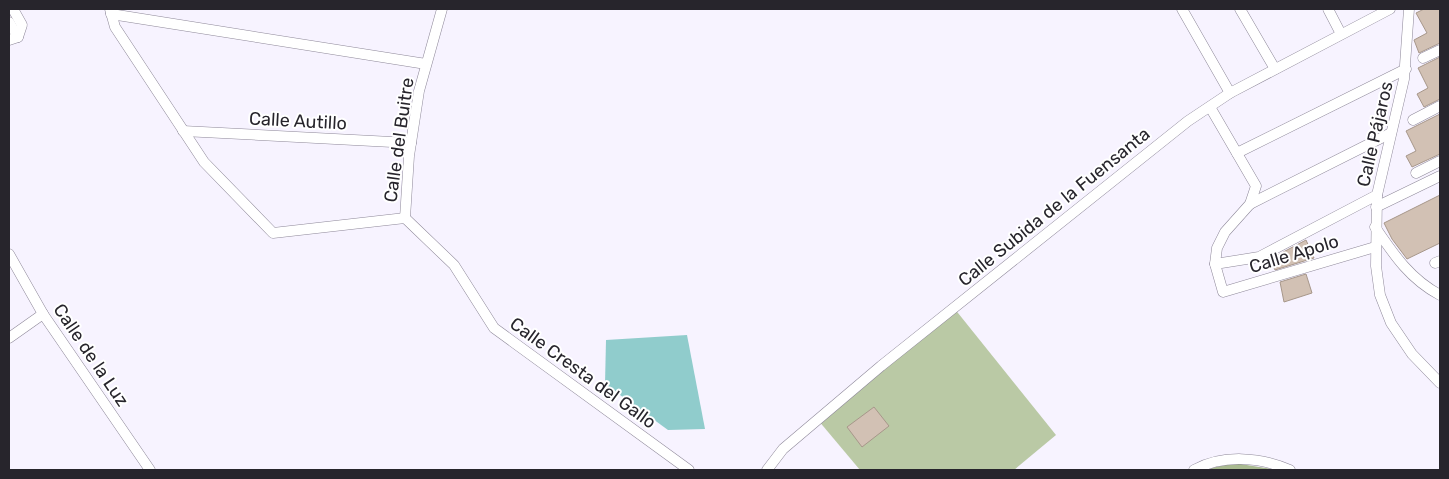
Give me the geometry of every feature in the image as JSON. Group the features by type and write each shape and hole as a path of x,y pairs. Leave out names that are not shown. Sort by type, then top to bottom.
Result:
{"street":[{"path":"13,9 22,25 13,39"},
{"name":"Calle del Buitre","path":"405,218 411,143 419,91 442,9"},
{"path":"1182,9 1230,93"},
{"path":"1240,9 1275,69"},
{"path":"1328,9 1341,34"},
{"name":"Calle Subida de la Fuensanta","path":"767,470 783,448 881,366 1167,137 1230,93 1390,9"},
{"name":"Calle Pájaros","path":"1409,9 1406,69 1377,195 1375,227 1376,266 1380,295 1391,323 1412,354 1440,383"},
{"path":"405,218 273,233 204,162 115,27 111,11 426,64"},
{"path":"9,22 13,39"},
{"path":"1423,58 1440,50"},
{"path":"1237,153 1406,69"},
{"path":"1413,120 1440,106"},
{"path":"1210,107 1256,186 1250,204"},
{"name":"Calle Autillo","path":"183,131 411,143"},
{"path":"1377,195 1259,257 1215,264 1217,248 1225,232 1250,204 1391,133"},
{"path":"1416,173 1440,161"},
{"path":"1376,208 1440,176"},
{"name":"Calle Cresta del Gallo","path":"405,218 454,265 494,328 688,470"},
{"path":"1375,227 1405,270 1440,295"},
{"name":"Calle Apolo","path":"1215,264 1223,292 1375,247"},
{"name":"Calle de la Luz","path":"9,254 42,314 150,470"},
{"path":"9,338 42,314"},
{"path":"1194,470 1214,462 1237,459 1264,462 1290,470"}],"shaded area":[{"path":"954,308 1056,435 1014,470 860,470 818,420"},
{"path":"687,335 705,429 668,430 605,384 606,340"},
{"path":"1234,463 1279,470 1203,470"}],"building":[{"path":"1424,9 1440,9 1440,43 1419,53 1414,40 1427,33 1416,13"},
{"path":"1440,57 1440,99 1424,107 1417,94 1428,88 1418,68"},
{"path":"1440,114 1440,154 1412,167 1406,156 1416,151 1406,131"},
{"path":"1440,195 1440,243 1407,259 1392,239 1384,223"},
{"path":"1306,240 1314,258 1275,270 1270,259"},
{"path":"1306,274 1312,293 1284,302 1280,282"},
{"path":"874,407 889,426 862,447 847,427"}]}
